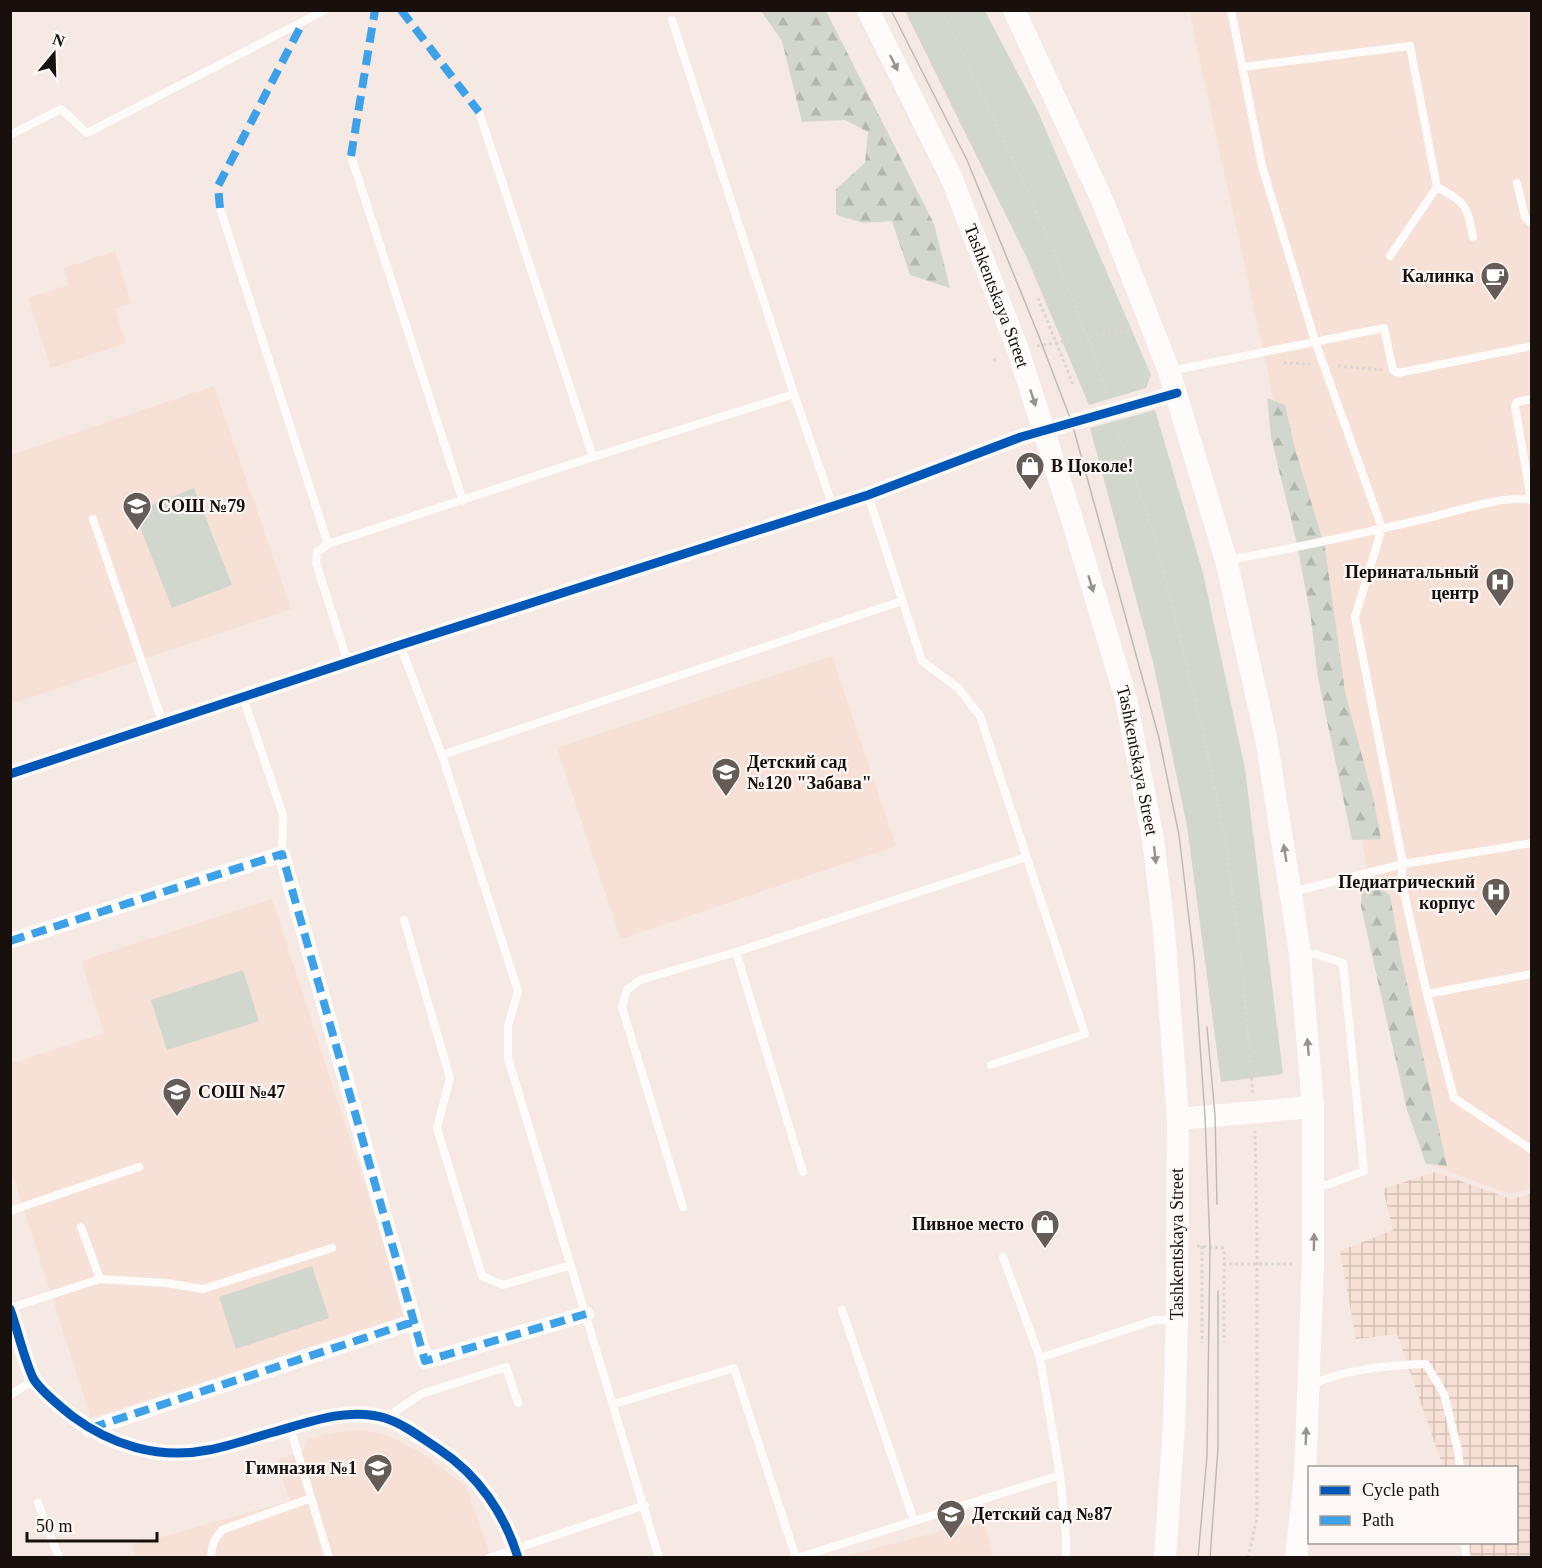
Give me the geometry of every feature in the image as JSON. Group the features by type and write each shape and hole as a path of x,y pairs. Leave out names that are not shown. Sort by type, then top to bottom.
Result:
{"main road":[{"name":"Tashkentskaya Street","path":"868,10 952,179 1017,350 1044,430 1126,699 1153,839 1164,930 1178,1119 1174,1424 1165,1557"},
{"path":"1014,10 1102,202 1177,393 1226,560 1266,738 1300,954 1313,1107 1315,1185 1305,1476 1296,1557"},
{"path":"1178,1119 1313,1107"}],"street":[{"path":"10,774 400,645 833,507 1021,437 1177,393"},
{"path":"10,941 282,854 425,1360 586,1314"},
{"path":"10,1308 34,1380 89,1429 124,1446 164,1453 207,1451 327,1418 357,1414 386,1418 417,1434 457,1461 484,1490 500,1514 517,1553"},
{"path":"89,1429 413,1322"}],"lane":[{"path":"10,135 61,110 87,133 325,10"},
{"path":"1231,10 1262,166 1315,341 1382,528 1355,617 1403,864 1401,880 1454,1098 1532,1150"},
{"path":"672,20 833,507"},
{"path":"1242,67 1410,46 1437,188 1390,256"},
{"path":"478,112 593,457"},
{"path":"351,156 462,501"},
{"path":"1517,183 1525,217 1532,224"},
{"path":"1437,188 1455,197 1467,209 1473,237"},
{"path":"220,208 328,544"},
{"path":"1169,371 1383,328 1393,370 1398,373 1532,346"},
{"path":"348,663 316,563 317,552 328,544 794,394"},
{"path":"1226,560 1501,501 1520,498 1531,500 1528,467 1515,406 1517,402 1532,399"},
{"path":"868,495 922,661 958,688 980,716 1085,1034 991,1065"},
{"path":"93,519 163,724"},
{"path":"442,755 902,601"},
{"path":"400,645 442,755 518,990 508,1026 508,1058 659,1557"},
{"path":"243,697 283,815 282,854"},
{"path":"1291,890 1304,889 1403,864 1532,843"},
{"path":"683,1207 622,1007 627,990 640,980 736,952 1026,857"},
{"path":"404,920 450,1078 437,1128 482,1275 503,1285 571,1265"},
{"path":"736,952 802,1172"},
{"path":"1300,954 1315,954 1343,963 1364,1171 1327,1185 1315,1185"},
{"path":"1427,994 1532,974"},
{"path":"10,1211 139,1167"},
{"path":"81,1227 100,1279"},
{"path":"10,1308 100,1279 166,1283 203,1289 332,1248"},
{"path":"1003,1257 1040,1358 1060,1475 1066,1557"},
{"path":"842,1310 914,1521"},
{"path":"1040,1358 1155,1320 1177,1320"},
{"path":"1308,1385 1381,1366 1426,1364 1444,1394 1458,1449 1460,1466"},
{"path":"386,1418 421,1394 506,1367 518,1403"},
{"path":"614,1404 734,1368 796,1557 1060,1475"},
{"path":"10,1395 34,1380"},
{"path":"290,1427 329,1557"},
{"path":"211,1557 215,1537 222,1530 311,1498"},
{"path":"38,1503 58,1557"},
{"path":"489,1557 517,1553 645,1505"}],"path":[{"path":"941,10 1005,142 1088,338 1155,537 1204,736 1225,839 1242,964 1254,1112 1257,1238 1257,1518 1248,1557"},
{"path":"1038,298 1073,384"},
{"path":"1030,348 1133,329"},
{"path":"1274,362 1389,370"},
{"path":"1202,1343 1202,1246 1224,1248 1224,1342"},
{"path":"1223,1264 1313,1263"}],"shaded area":[{"path":"1189,11 1531,11 1531,1188 1510,1194 1426,1163 1267,368"},
{"path":"115,251 131,303 115,309 126,343 51,368 28,298 69,285 64,268"},
{"name":"СОШ №79","path":"214,386 291,609 11,704 10,455"},
{"name":"Детский сад №120 \"Забава\"","path":"832,656 896,846 621,939 557,748"},
{"name":"СОШ №47","path":"272,899 407,1315 91,1418 11,1170 10,1064 104,1033 81,961"},
{"path":"1435,1172 1511,1199 1531,1194 1531,1557 1471,1557 1468,1544 1518,1544 1518,1466 1443,1466 1397,1334 1356,1339 1340,1251 1393,1230 1383,1189"},
{"name":"Гимназия №1","path":"365,1430 391,1437 427,1456 466,1487 491,1557 134,1558 133,1545 290,1501 276,1460 303,1452 308,1439 337,1432"},
{"name":"Детский сад №87","path":"984,1520 993,1557 842,1557"}],"green space":[{"path":"761,11 826,11 934,224 950,288 910,275 892,221 864,223 836,215 836,189 865,163 868,132 845,120 802,122 782,41"},
{"path":"905,11 985,11 1038,112 1151,375 1146,388 1089,405 1027,258"},
{"path":"1267,398 1285,405 1294,445 1325,548 1345,692 1373,797 1381,839 1352,840 1318,678 1311,619 1297,544 1271,437"},
{"path":"1155,410 1203,573 1245,769 1283,1074 1221,1082 1187,826 1153,662 1090,428"},
{"path":"194,488 232,585 172,608 134,512"},
{"path":"1376,883 1390,896 1447,1166 1426,1164 1407,1110 1361,906 1362,888"},
{"path":"243,970 259,1021 167,1050 151,1000"},
{"path":"312,1266 329,1318 236,1349 219,1297"}],"tram line":[{"path":"891,10 967,160 1072,423 1159,738 1179,835 1194,960 1205,1116 1210,1247 1207,1456 1198,1558"},
{"path":"1207,1027 1215,1115 1217,1204"},
{"path":"1210,1558 1218,1448 1218,1291"}],"marked path":[{"path":"351,156 375,10"},
{"path":"401,10 479,112"},
{"path":"220,208 218,186 303,22"},
{"path":"10,941 282,854 425,1361 586,1314"},
{"path":"91,1428 413,1322"}],"cycle path":[{"path":"10,774 400,645 868,495 1021,437 1177,393"},
{"path":"10,1309 33,1378 72,1416 103,1435 136,1448 190,1453 329,1417 357,1414 385,1418 420,1437 466,1471 498,1511 518,1558"}],"place":[{"name":"Калинка","path":"1495,302"},
{"name":"В Цоколе!","path":"1030,492"},
{"name":"СОШ №79","path":"137,532"},
{"name":"Перинатальный центр","path":"1500,608"},
{"name":"Детский сад №120 \"Забава\"","path":"726,798"},
{"name":"Педиатрический корпус","path":"1496,918"},
{"name":"СОШ №47","path":"177,1118"},
{"name":"Пивное место","path":"1045,1250"},
{"name":"Гимназия №1","path":"378,1494"},
{"name":"Детский сад №87","path":"951,1540"}]}
